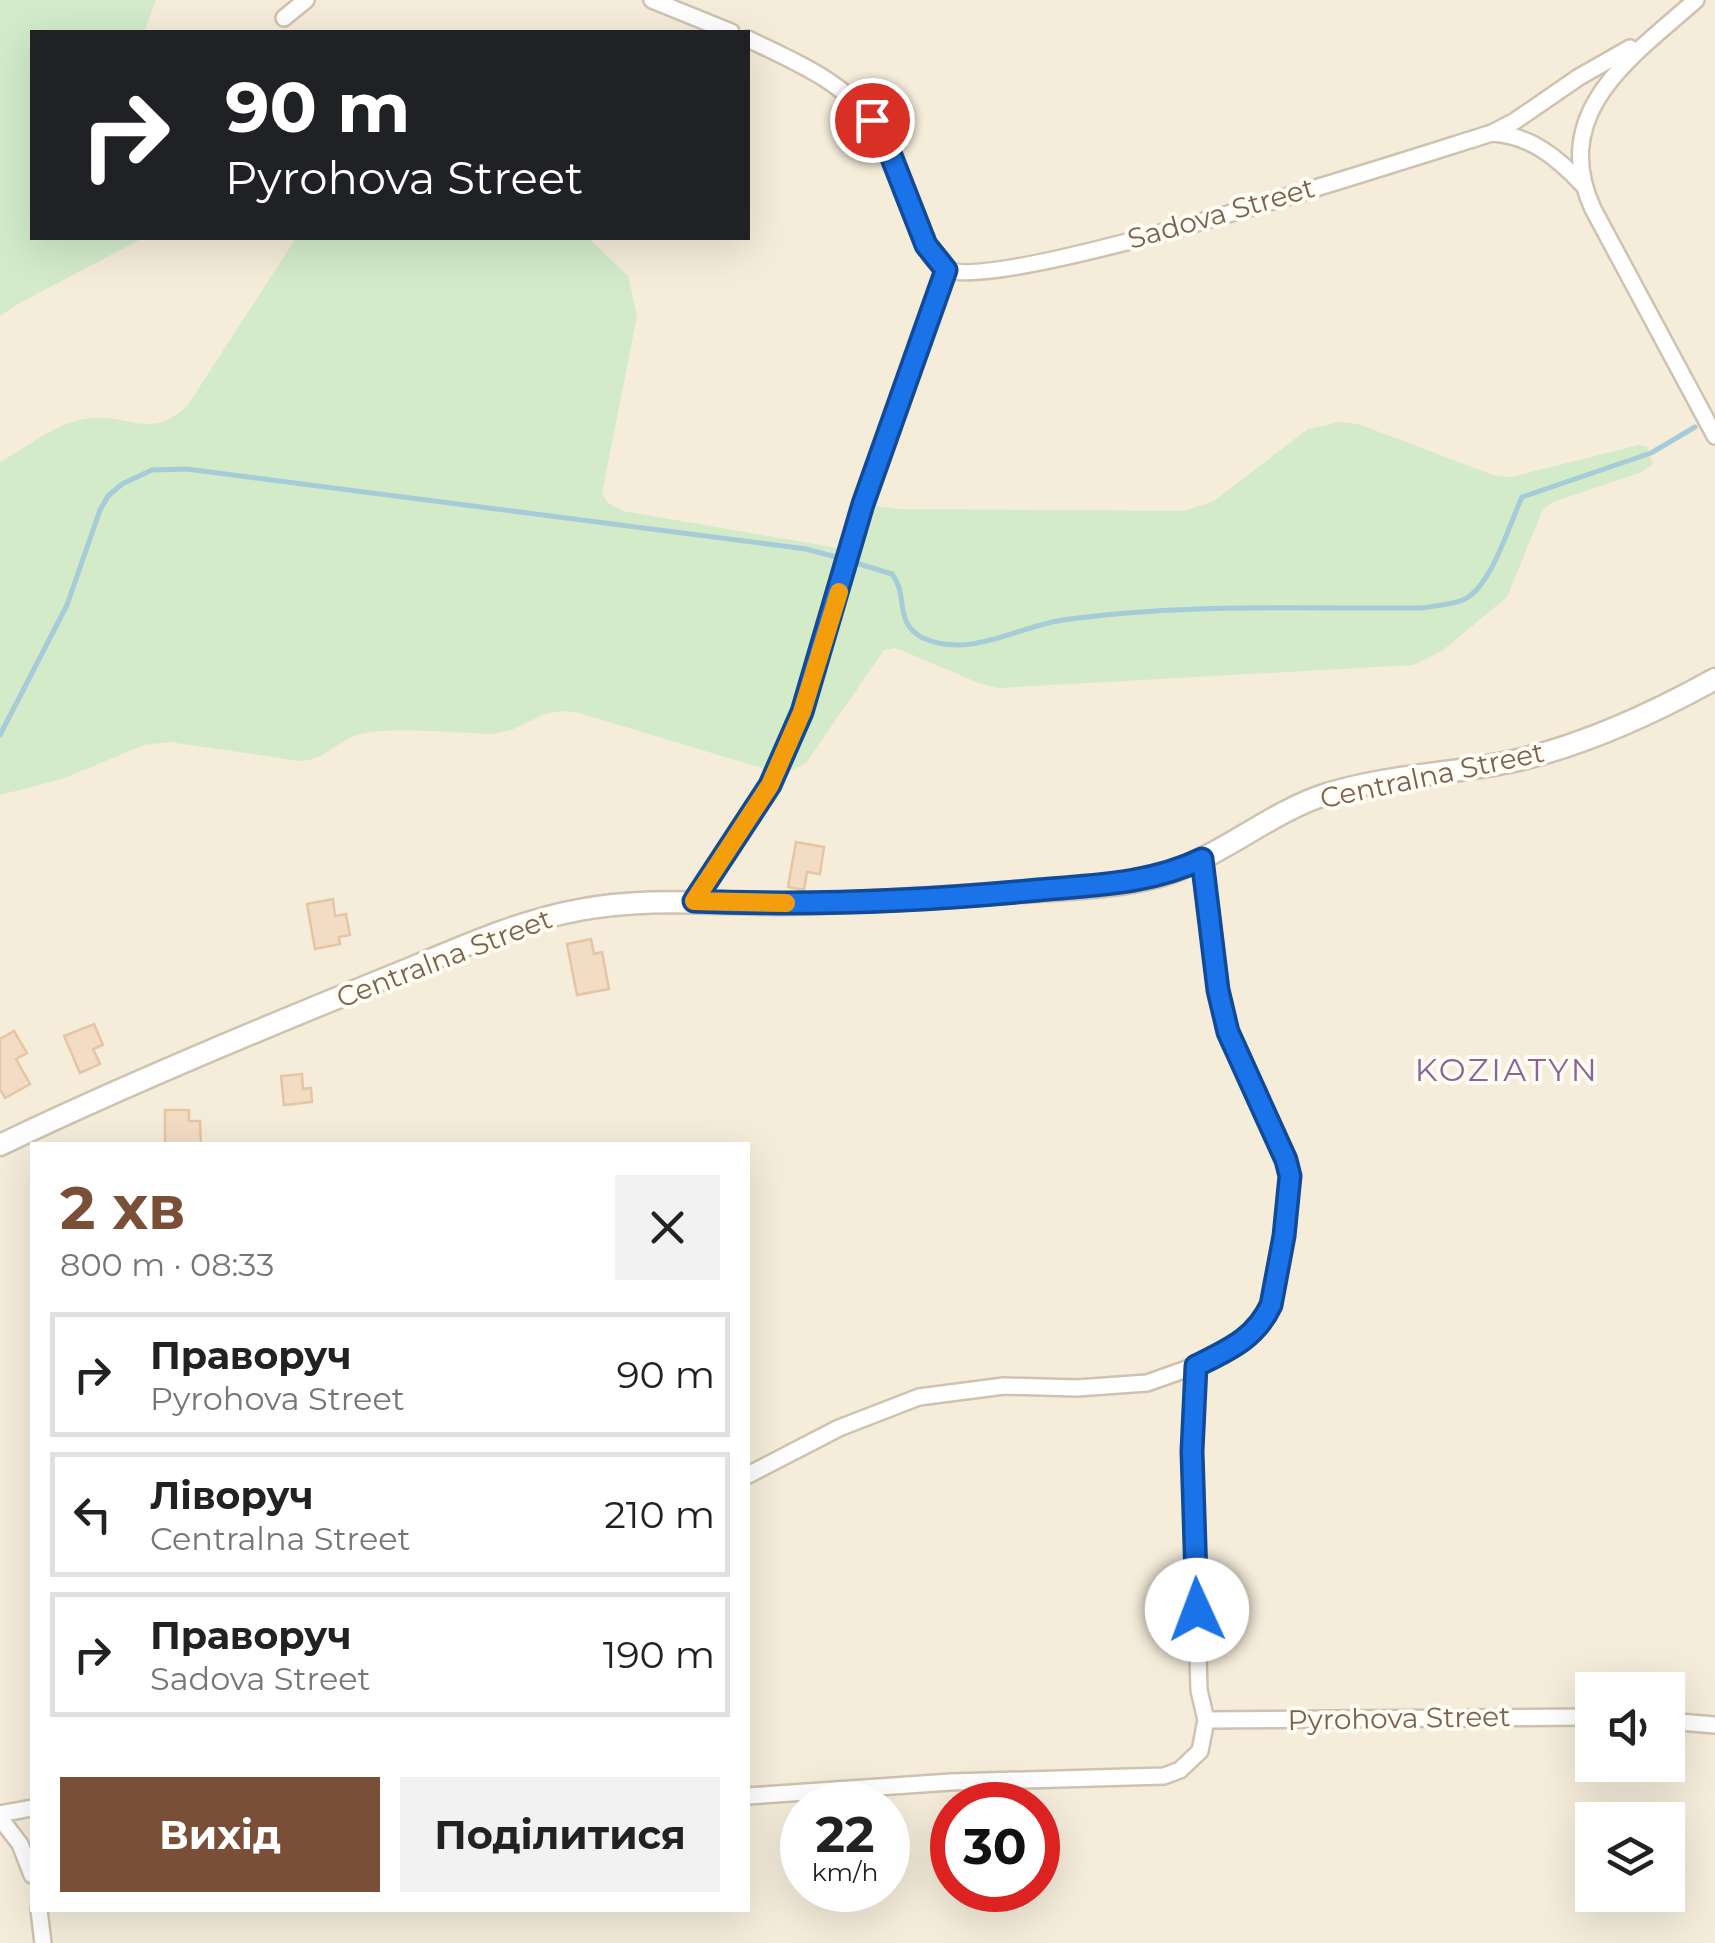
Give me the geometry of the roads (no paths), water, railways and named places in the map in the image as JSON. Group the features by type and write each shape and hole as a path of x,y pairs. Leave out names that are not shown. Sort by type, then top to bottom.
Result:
{"street":[{"path":"284,18 306,0"},
{"path":"652,0 726,30"},
{"name":"Sadova Street","path":"1696,0 1618,68 1598,96 1582,138 1583,185 1592,209 1715,436"},
{"name":"Sadova Street","path":"946,270 984,272 1044,262 1235,212 1492,133 1660,31"},
{"path":"750,40 841,90 872,120 888,148 926,245 946,270"},
{"name":"Sadova Street","path":"1492,133 1536,145 1556,158 1583,185"},
{"name":"Centralna Street","path":"0,1144 182,1062 526,923 608,904 781,904 1004,893 1148,879 1202,859 1274,816 1311,800 1362,785 1537,755 1644,715 1715,679"},
{"path":"750,1473 840,1428 919,1397 1004,1386 1132,1384 1196,1366 1239,1345 1264,1320 1271,1305 1290,1192 1286,1160 1228,1032 1218,990 1202,859"},
{"path":"750,1796 952,1782 1164,1776 1192,1761 1204,1741 1206,1720 1199,1670 1192,1451 1196,1366"},
{"name":"Pyrohova Street","path":"1206,1720 1575,1717"},
{"path":"1685,1722 1715,1725"},
{"path":"30,1808 0,1816 20,1844 30,1870"},
{"path":"38,1912 43,1943"}],"lane":[{"path":"694,901 770,785 802,712 863,504 946,270"}],"waterway":[{"path":"856,563 892,574 908,625 923,638 941,644 976,643 1063,620 1107,615 1196,609 1443,605 1475,592 1499,553 1522,497 1651,453 1695,427"},
{"path":"0,735 67,605 108,496 122,484 152,470 187,469 806,549 836,557"}],"district":[{"name":"KOZIATYN","path":"1507,1070"}]}
